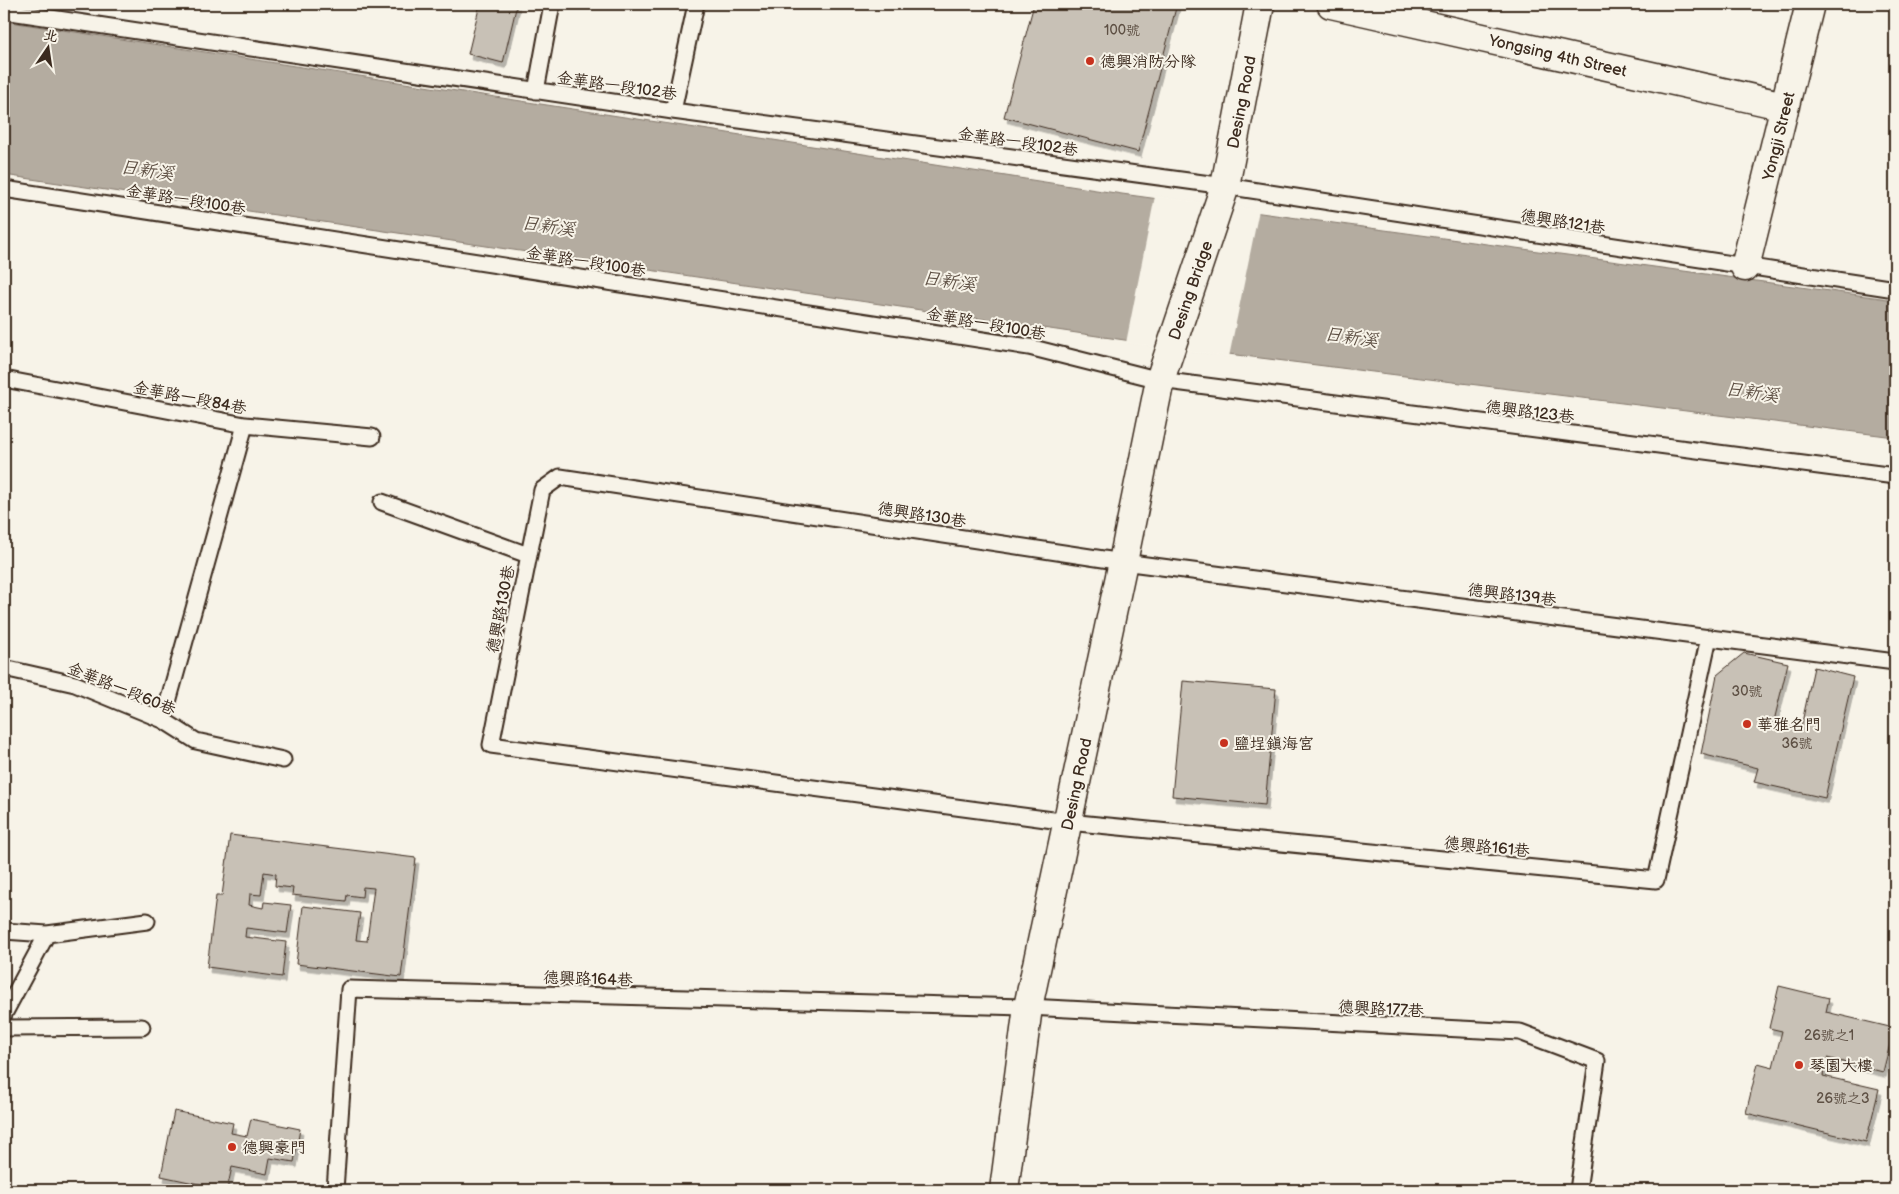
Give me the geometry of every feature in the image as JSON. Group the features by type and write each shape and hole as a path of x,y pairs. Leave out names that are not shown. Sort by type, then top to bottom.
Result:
{"street":[{"name":"Desing Road","path":"1223,193 1260,4"},
{"name":"Yongsing 4th Street","path":"1332,4 1785,106"},
{"name":"Yongji Street","path":"1745,268 1810,4"},
{"name":"Desing Bridge","path":"1160,380 1223,193"},
{"name":"Desing Road","path":"1004,1190 1028,1007 1160,380"}],"lane":[{"path":"536,91 552,4"},
{"path":"673,111 696,4"},
{"name":"金華路一段102巷","path":"4,11 1223,193"},
{"name":"金華路一段100巷","path":"4,189 1029,346 1160,380"},
{"name":"德興路121巷","path":"1223,193 1895,289"},
{"name":"金華路一段84巷","path":"4,379 245,425 372,437"},
{"name":"德興路123巷","path":"1160,380 1895,476"},
{"path":"163,720 245,425"},
{"name":"德興路130巷","path":"1068,822 491,745 528,555 542,490 560,477 1123,562"},
{"path":"382,502 528,555"},
{"name":"德興路139巷","path":"1123,562 1895,662"},
{"name":"德興路161巷","path":"1068,822 1656,880 1709,637"},
{"name":"金華路一段60巷","path":"4,668 75,684 163,720 196,741 282,760"},
{"path":"4,931 47,934 147,921"},
{"path":"4,1014 47,934"},
{"name":"德興路164巷","path":"335,1190 349,989 1028,1007"},
{"name":"德興路177巷","path":"1028,1007 1520,1032 1597,1061 1578,1190"},
{"path":"4,1028 142,1027"}],"water":[{"name":"日新溪","path":"4,21 1122,194 1895,300 1895,437 1172,347 4,175"}],"pier":[{"path":"1155,196 1259,210 1229,357 1126,343"}],"building":[{"path":"480,4 517,4 503,63 468,54"},
{"name":"德興消防分隊","path":"1034,4 1177,4 1138,152 1004,117"},
{"name":"華雅名門","path":"1744,653 1788,663 1774,721 1801,727 1814,667 1853,677 1825,798 1754,782 1758,768 1701,754 1717,675"},
{"name":"鹽埕鎮海宮","path":"1183,681 1276,689 1265,805 1172,796"},
{"path":"230,835 416,858 401,977 296,964 303,906 360,913 356,940 367,941 374,888 363,887 362,897 347,895 346,901 292,895 293,888 275,886 276,874 264,872 261,895 250,894 249,905 263,908 264,902 291,905 287,933 246,928 245,937 286,942 282,977 207,967 216,896 222,896"},
{"name":"琴園大樓","path":"1779,986 1829,998 1826,1012 1894,1028 1883,1072 1827,1058 1823,1076 1879,1089 1866,1142 1746,1113 1758,1063 1773,1067 1782,1031 1769,1028"},
{"name":"德興豪門","path":"174,1111 233,1123 231,1133 247,1136 251,1119 300,1129 294,1162 270,1158 267,1174 232,1167 227,1190 161,1176"}],"place":[{"name":"德興消防分隊","path":"1090,61"},
{"name":"華雅名門","path":"1747,724"},
{"name":"鹽埕鎮海宮","path":"1224,743"},
{"name":"琴園大樓","path":"1799,1065"},
{"name":"德興豪門","path":"232,1147"}]}
